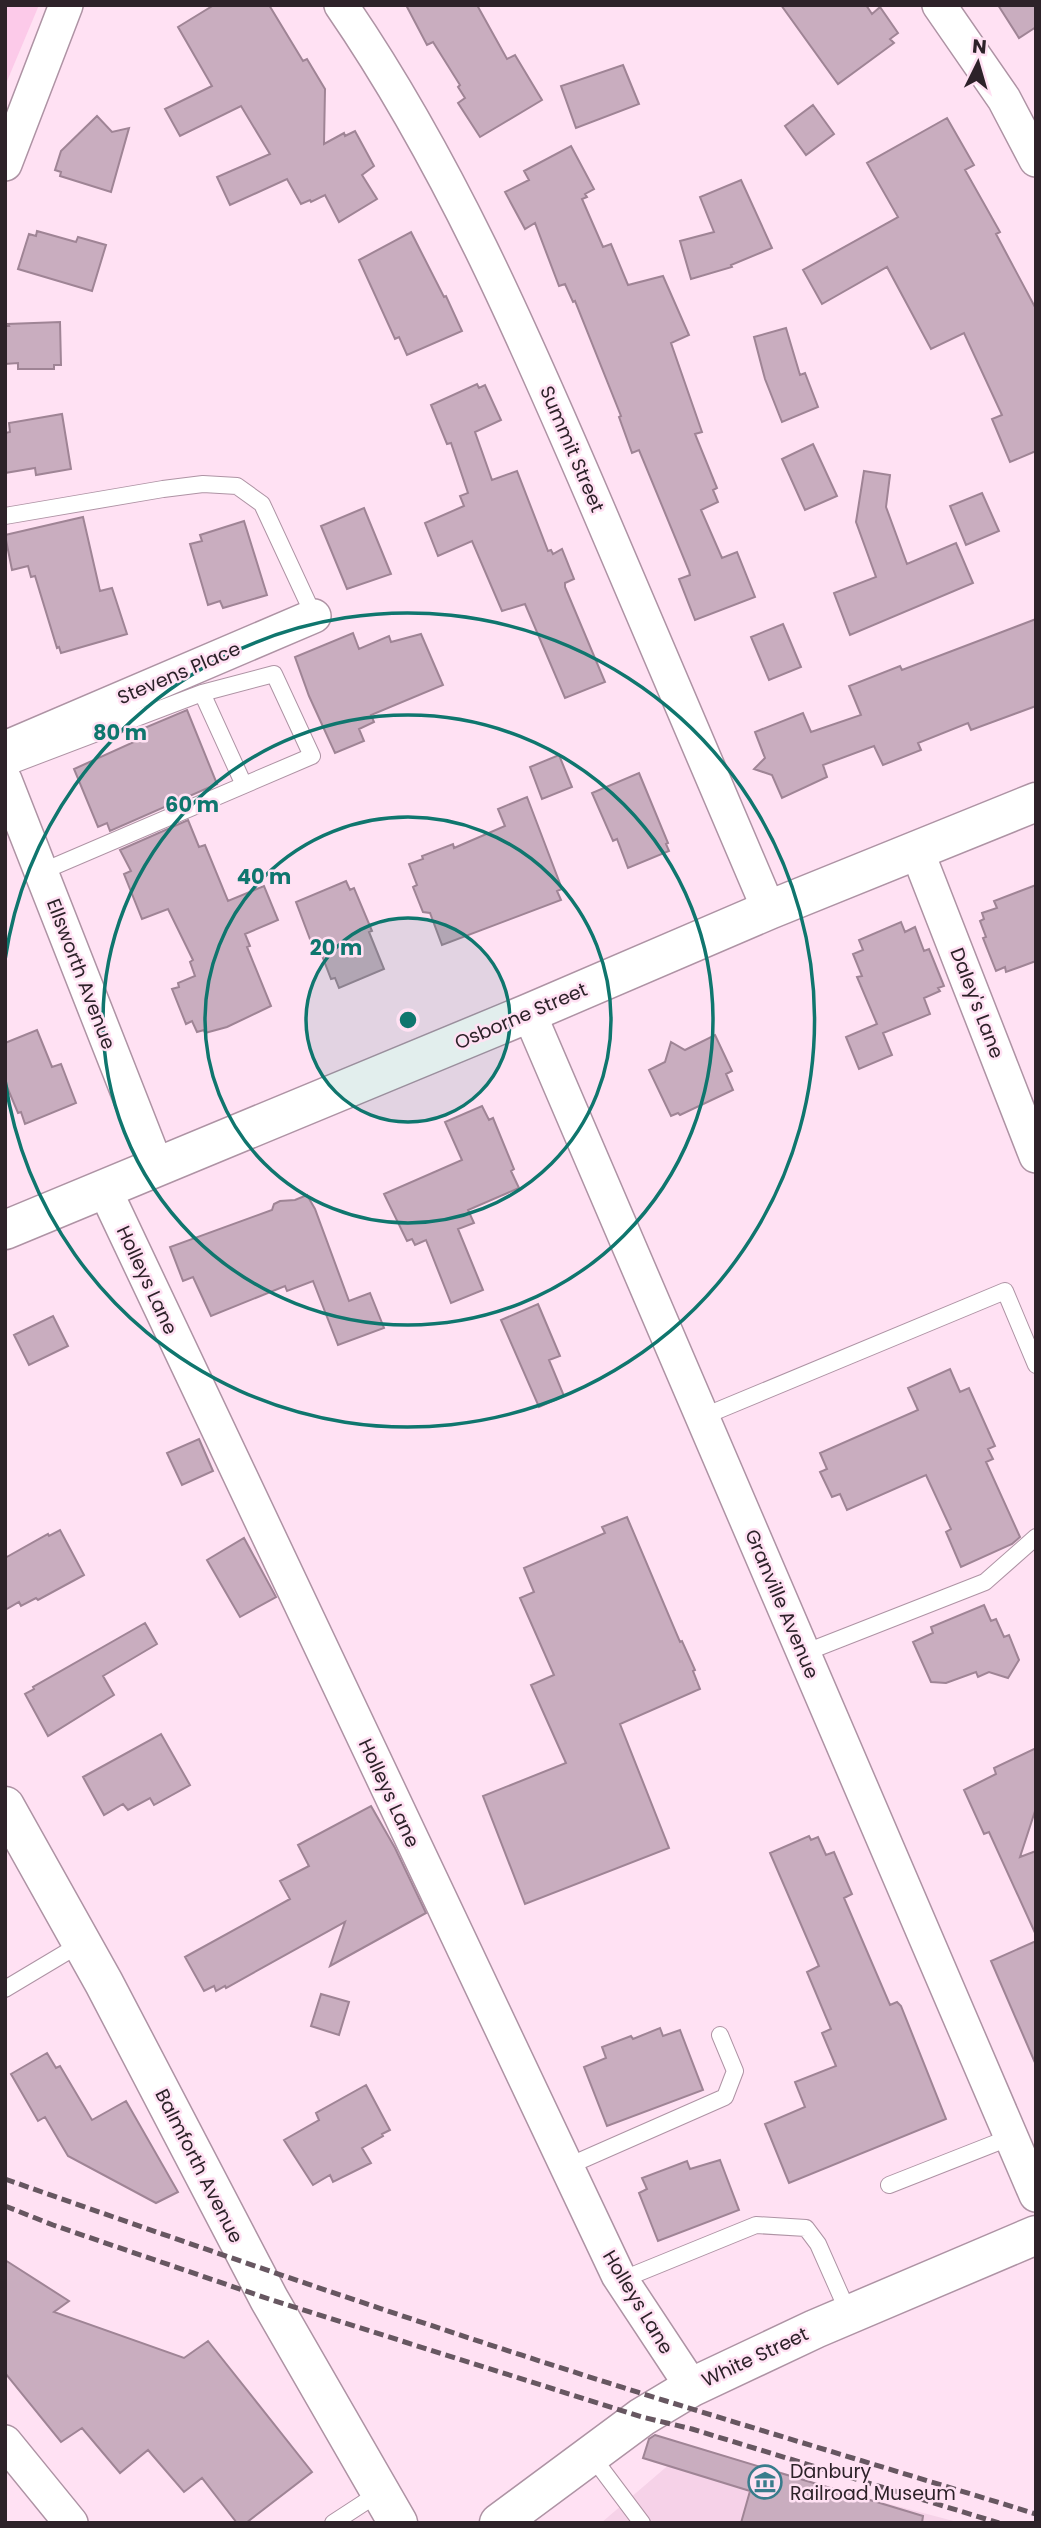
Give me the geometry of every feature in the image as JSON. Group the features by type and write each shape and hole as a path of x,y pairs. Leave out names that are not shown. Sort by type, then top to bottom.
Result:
{"main road":[{"name":"Osborne Street","path":"5,1230 529,1013 769,910 1036,802"},
{"name":"Balmforth Avenue","path":"5,1806 82,1943 268,2299 389,2508"},
{"name":"White Street","path":"499,2523 642,2417 692,2387 849,2314 1036,2235"}],"street":[{"path":"5,163 66,5"},
{"name":"Summit Street","path":"341,5 372,50 454,196 523,334 769,910"},
{"path":"939,5 1004,99 1036,160"},
{"name":"Stevens Place","path":"5,748 314,616"},
{"name":"Ellsworth Avenue","path":"5,780 157,1167"},
{"name":"Daley's Lane","path":"917,850 1036,1156"},
{"name":"Granville Avenue","path":"529,1013 1036,2195"},
{"name":"Holleys Lane","path":"103,1188 621,2280 692,2387"},
{"path":"5,2442 66,2521"}],"lane":[{"path":"5,516 176,487 203,484 237,486 262,504 314,616"},
{"path":"5,768 202,693 274,674 312,756 41,872"},
{"path":"202,693 244,785"},
{"path":"702,1417 1005,1291 1036,1365"},
{"path":"804,1653 985,1582 1036,1537"},
{"path":"5,1989 82,1943"},
{"path":"566,2166 725,2097 735,2071 720,2035"},
{"path":"889,2185 1011,2137"},
{"path":"621,2280 756,2225 806,2228 818,2244 849,2314"},
{"path":"591,2455 642,2523"},
{"path":"333,2523 389,2508"}],"shaded area":[{"path":"5,5 39,5 5,86"},
{"path":"686,2450 961,2523 601,2523"}],"building":[{"path":"214,5 269,5 303,61 307,59 325,89 324,144 344,133 345,136 355,131 374,166 362,175 377,199 339,222 325,195 301,204 287,179 230,205 217,177 270,154 241,106 180,136 165,109 212,86 178,27"},
{"path":"406,5 477,5 507,59 515,55 542,100 480,137 458,103 465,98 458,87 460,85 433,42 427,45"},
{"path":"781,5 866,5 872,14 880,7 898,33 890,39 894,43 838,84"},
{"path":"998,5 1036,5 1036,27 1019,38"},
{"path":"623,65 639,104 576,128 561,86"},
{"path":"813,105 834,134 806,155 785,126"},
{"path":"97,116 112,132 129,128 111,192 60,176 61,172 55,170 61,151"},
{"path":"947,118 974,165 965,170 1000,232 996,234 1036,309 1036,451 1010,462 992,419 1002,415 964,333 931,349 887,267 822,304 803,270 898,217 867,163"},
{"path":"571,146 594,189 582,199 603,247 611,244 628,285 663,276 689,335 671,343 702,432 695,434 717,488 713,490 718,502 701,510 722,558 737,552 755,597 695,620 679,579 690,575 689,571 639,450 632,453 619,417 621,416 575,301 573,302 565,284 559,286 535,223 525,229 505,192 529,180 524,171"},
{"path":"741,180 772,248 731,265 732,267 691,279 680,241 714,232 700,197"},
{"path":"37,231 76,242 78,237 106,245 92,291 18,269 29,234 36,236"},
{"path":"411,232 462,331 407,355 399,337 395,339 359,260"},
{"path":"60,322 61,365 54,365 54,369 18,369 18,363 5,364 5,326"},
{"path":"786,328 800,375 805,373 818,407 782,422 765,379 754,337"},
{"path":"477,384 479,388 485,385 501,420 475,432 492,480 517,471 548,551 551,550 553,554 562,549 574,579 565,583 565,587 605,682 565,698 525,604 502,611 472,541 438,556 425,523 464,506 460,496 468,493 451,443 447,444 431,405"},
{"path":"62,414 71,469 36,475 35,468 5,473 5,433 10,432 9,423"},
{"path":"813,444 837,496 805,510 782,459"},
{"path":"864,471 890,475 886,507 907,564 956,543 973,583 850,635 834,593 876,577 856,522"},
{"path":"982,493 999,531 966,545 950,506"},
{"path":"364,508 391,574 347,589 321,526"},
{"path":"83,517 100,591 112,588 127,634 61,653 59,647 57,648 35,576 31,577 28,566 12,570 5,535"},
{"path":"244,521 267,595 223,608 220,601 208,605 190,544 202,541 200,535"},
{"path":"1036,619 1036,706 971,730 968,723 918,743 921,750 883,765 874,746 823,765 827,777 782,798 772,775 754,769 765,758 755,732 803,713 811,732 861,715 849,686 900,666 902,670"},
{"path":"783,624 801,667 769,680 751,637"},
{"path":"353,633 359,649 389,636 391,642 421,634 443,685 371,715 374,722 359,729 364,741 335,753 295,657"},
{"path":"187,710 217,784 110,831 107,823 98,827 74,769 145,737 142,729"},
{"path":"559,755 572,787 542,799 530,767"},
{"path":"639,773 669,851 628,868 617,839 613,841 592,793"},
{"path":"527,797 562,889 557,891 561,900 442,945 430,913 423,912 413,887 417,885 409,864 423,859 422,856 453,844 454,848 505,826 498,809"},
{"path":"188,820 199,847 205,845 228,901 264,886 278,920 245,934 250,946 247,947 271,1006 227,1027 205,1033 204,1030 197,1032 192,1021 186,1024 172,989 179,987 178,983 195,976 190,962 193,960 168,909 142,919 124,874 131,871 120,850"},
{"path":"346,881 350,890 354,888 384,969 339,988 335,978 331,979 321,953 316,955 296,902"},
{"path":"1036,885 1036,961 1006,972 1005,967 996,971 983,938 986,937 980,921 984,919 982,913 997,908 994,901"},
{"path":"901,922 905,932 915,927 924,951 929,949 944,986 938,988 940,991 924,998 930,1014 883,1033 892,1055 859,1069 846,1037 877,1024 857,977 862,976 853,954 863,950 859,940"},
{"path":"37,1030 52,1067 61,1064 76,1103 25,1124 5,1082 5,1043"},
{"path":"715,1035 732,1071 726,1074 733,1090 680,1115 678,1113 671,1116 649,1070 665,1062 671,1042 685,1050"},
{"path":"482,1106 489,1120 493,1118 519,1188 468,1210 474,1223 458,1229 483,1290 451,1303 426,1240 415,1245 412,1239 407,1241 384,1194 462,1160 445,1122"},
{"path":"307,1195 315,1209 349,1301 370,1293 384,1328 338,1345 313,1281 287,1291 285,1286 211,1316 193,1277 183,1281 170,1247 272,1210 274,1204 280,1201 295,1200"},
{"path":"538,1304 560,1356 549,1360 564,1396 539,1407 501,1320"},
{"path":"53,1316 68,1346 29,1365 14,1335"},
{"path":"950,1369 960,1392 969,1388 995,1446 988,1449 993,1459 986,1462 1020,1537 1012,1544 961,1567 946,1532 951,1529 926,1475 847,1510 840,1494 832,1497 820,1472 827,1469 820,1453 918,1410 908,1388"},
{"path":"199,1439 213,1471 182,1485 167,1453"},
{"path":"627,1517 680,1642 682,1641 695,1670 693,1671 700,1689 620,1724 669,1848 525,1904 483,1796 566,1763 531,1685 554,1675 520,1598 534,1592 524,1568 605,1533 602,1527"},
{"path":"60,1530 84,1575 38,1600 36,1598 21,1606 19,1602 5,1610 5,1558"},
{"path":"244,1538 276,1597 240,1617 207,1560"},
{"path":"984,1605 991,1621 996,1619 1004,1637 1009,1635 1019,1660 1008,1678 989,1672 978,1677 976,1672 946,1683 931,1682 913,1642 933,1633 931,1627"},
{"path":"145,1623 157,1644 103,1676 114,1695 48,1736 25,1694"},
{"path":"161,1734 190,1785 154,1805 150,1798 128,1810 123,1804 104,1815 83,1777"},
{"path":"1036,1748 1036,1808 1020,1857 1036,1851 1036,1935 989,1832 984,1834 964,1790 996,1774 994,1768"},
{"path":"371,1806 395,1848 426,1913 330,1966 345,1922 226,1988 225,1986 216,1991 214,1986 204,1991 185,1957 290,1899 280,1881 309,1866 298,1845"},
{"path":"809,1836 811,1840 818,1837 826,1855 834,1852 852,1894 844,1898 890,2005 897,2002 901,2006 946,2119 789,2183 765,2124 805,2107 795,2082 836,2066 822,2033 831,2029 807,1972 819,1966 770,1853"},
{"path":"1036,1941 1036,2065 991,1961"},
{"path":"321,1994 349,2002 339,2035 311,2026"},
{"path":"660,2028 663,2036 680,2030 703,2090 607,2126 584,2067 606,2058 602,2047"},
{"path":"47,2053 56,2068 60,2066 92,2120 126,2101 178,2192 156,2203 68,2156 45,2117 38,2121 11,2074"},
{"path":"366,2085 390,2130 362,2148 371,2163 333,2182 330,2175 313,2185 284,2140 319,2120 316,2113"},
{"path":"720,2160 739,2210 658,2241 639,2193 647,2189 642,2178 687,2161 690,2169"},
{"path":"5,2260 69,2301 54,2312 184,2358 208,2341 312,2472 246,2523 237,2523 202,2478 184,2492 148,2450 120,2473 82,2428 61,2442 5,2373"},
{"name":"Danbury Railroad Museum","path":"655,2435 923,2516 922,2523 741,2523 750,2491 643,2458 649,2439"}],"railway":[{"path":"5,2179 500,2348 1036,2514"},
{"path":"5,2206 269,2299 642,2417 692,2429 999,2523"}],"place":[{"name":"Danbury Railroad Museum","path":"765,2482"}]}
